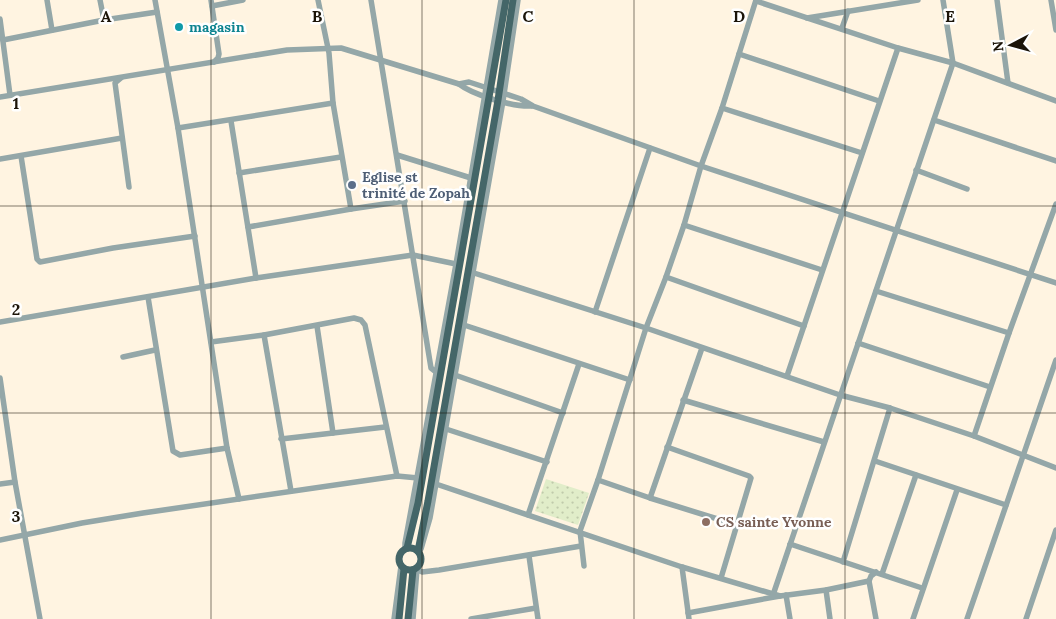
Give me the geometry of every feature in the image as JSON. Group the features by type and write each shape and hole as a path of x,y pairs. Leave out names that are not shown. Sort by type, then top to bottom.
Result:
{"main road":[{"path":"399,619 402,567 399,556 406,549 418,503 487,96 506,0"},
{"path":"408,619 415,570 422,560 419,552 501,100 513,0"},
{"path":"406,549 414,548 419,552"},
{"path":"402,567 415,570"}],"street":[{"path":"48,0 52,30"},
{"path":"100,0 104,20"},
{"path":"155,0 166,70 178,128 226,448 239,499"},
{"path":"214,62 219,54 211,3 243,0"},
{"path":"318,0 328,48 333,103 351,209"},
{"path":"371,0 432,368 436,372"},
{"path":"489,88 501,0"},
{"path":"502,92 518,0"},
{"path":"584,566 580,531 646,328 684,225 701,166 722,108 756,0 898,48 953,63 1056,101"},
{"path":"805,18 918,0"},
{"path":"773,594 953,63 943,0"},
{"path":"997,0 1008,83"},
{"path":"1051,0 1056,30"},
{"path":"842,28 848,11"},
{"path":"3,40 104,20 157,12"},
{"path":"0,19 10,95"},
{"path":"0,97 287,50 341,48 459,84 467,90 519,106 533,106"},
{"path":"787,376 898,48"},
{"path":"739,54 879,101"},
{"path":"122,77 115,83 129,187"},
{"path":"459,84 469,82 502,92 533,106 701,166 1056,283"},
{"path":"406,549 405,543 487,96"},
{"path":"419,552 430,518 446,430 474,273 501,100"},
{"path":"178,128 231,121 333,103"},
{"path":"722,108 862,153"},
{"path":"934,120 1056,161"},
{"path":"231,121 256,278"},
{"path":"0,158 122,138"},
{"path":"595,312 650,148"},
{"path":"397,155 471,178"},
{"path":"21,156 37,259 40,262 113,248 195,236"},
{"path":"239,173 341,157"},
{"path":"916,170 967,189"},
{"path":"248,227 405,201"},
{"path":"974,436 1056,204"},
{"path":"684,225 822,270"},
{"path":"0,322 256,278 413,255 456,264"},
{"path":"474,273 646,328 840,395 890,408 974,436 1056,468"},
{"path":"666,277 804,326"},
{"path":"876,291 1009,333"},
{"path":"148,297 173,451 180,455 226,448"},
{"path":"211,342 264,335 354,318 361,320 365,326 385,427 397,476"},
{"path":"464,325 630,380"},
{"path":"316,326 333,433"},
{"path":"264,335 291,491"},
{"path":"858,343 990,387"},
{"path":"650,498 702,348"},
{"path":"123,357 156,350"},
{"path":"967,619 1056,360"},
{"path":"528,515 579,364"},
{"path":"455,375 563,414"},
{"path":"0,378 15,482 40,619"},
{"path":"683,400 824,442"},
{"path":"843,562 890,408"},
{"path":"281,439 385,427"},
{"path":"446,430 547,462"},
{"path":"667,447 749,476 751,480 721,578"},
{"path":"875,461 1006,505"},
{"path":"876,619 870,582 871,576 879,573 916,475"},
{"path":"0,540 82,523 291,491 397,476 418,478"},
{"path":"598,480 737,525"},
{"path":"0,484 15,482"},
{"path":"436,484 580,531 682,567 773,594 783,595"},
{"path":"912,619 957,490"},
{"path":"1026,619 1056,530"},
{"path":"790,544 922,588"},
{"path":"413,619 415,570 422,572 439,570 581,546"},
{"path":"529,556 538,619"},
{"path":"394,619 402,567"},
{"path":"682,567 689,616 783,595 870,582"},
{"path":"826,590 830,619"},
{"path":"783,595 790,619"},
{"path":"471,619 536,608"}],"green space":[{"path":"546,479 589,493 578,525 535,511"}],"place":[{"name":"magasin","path":"179,27"},
{"name":"Eglise st trinité de Zopah","path":"352,185"},
{"name":"CS sainte Yvonne","path":"706,522"}]}
